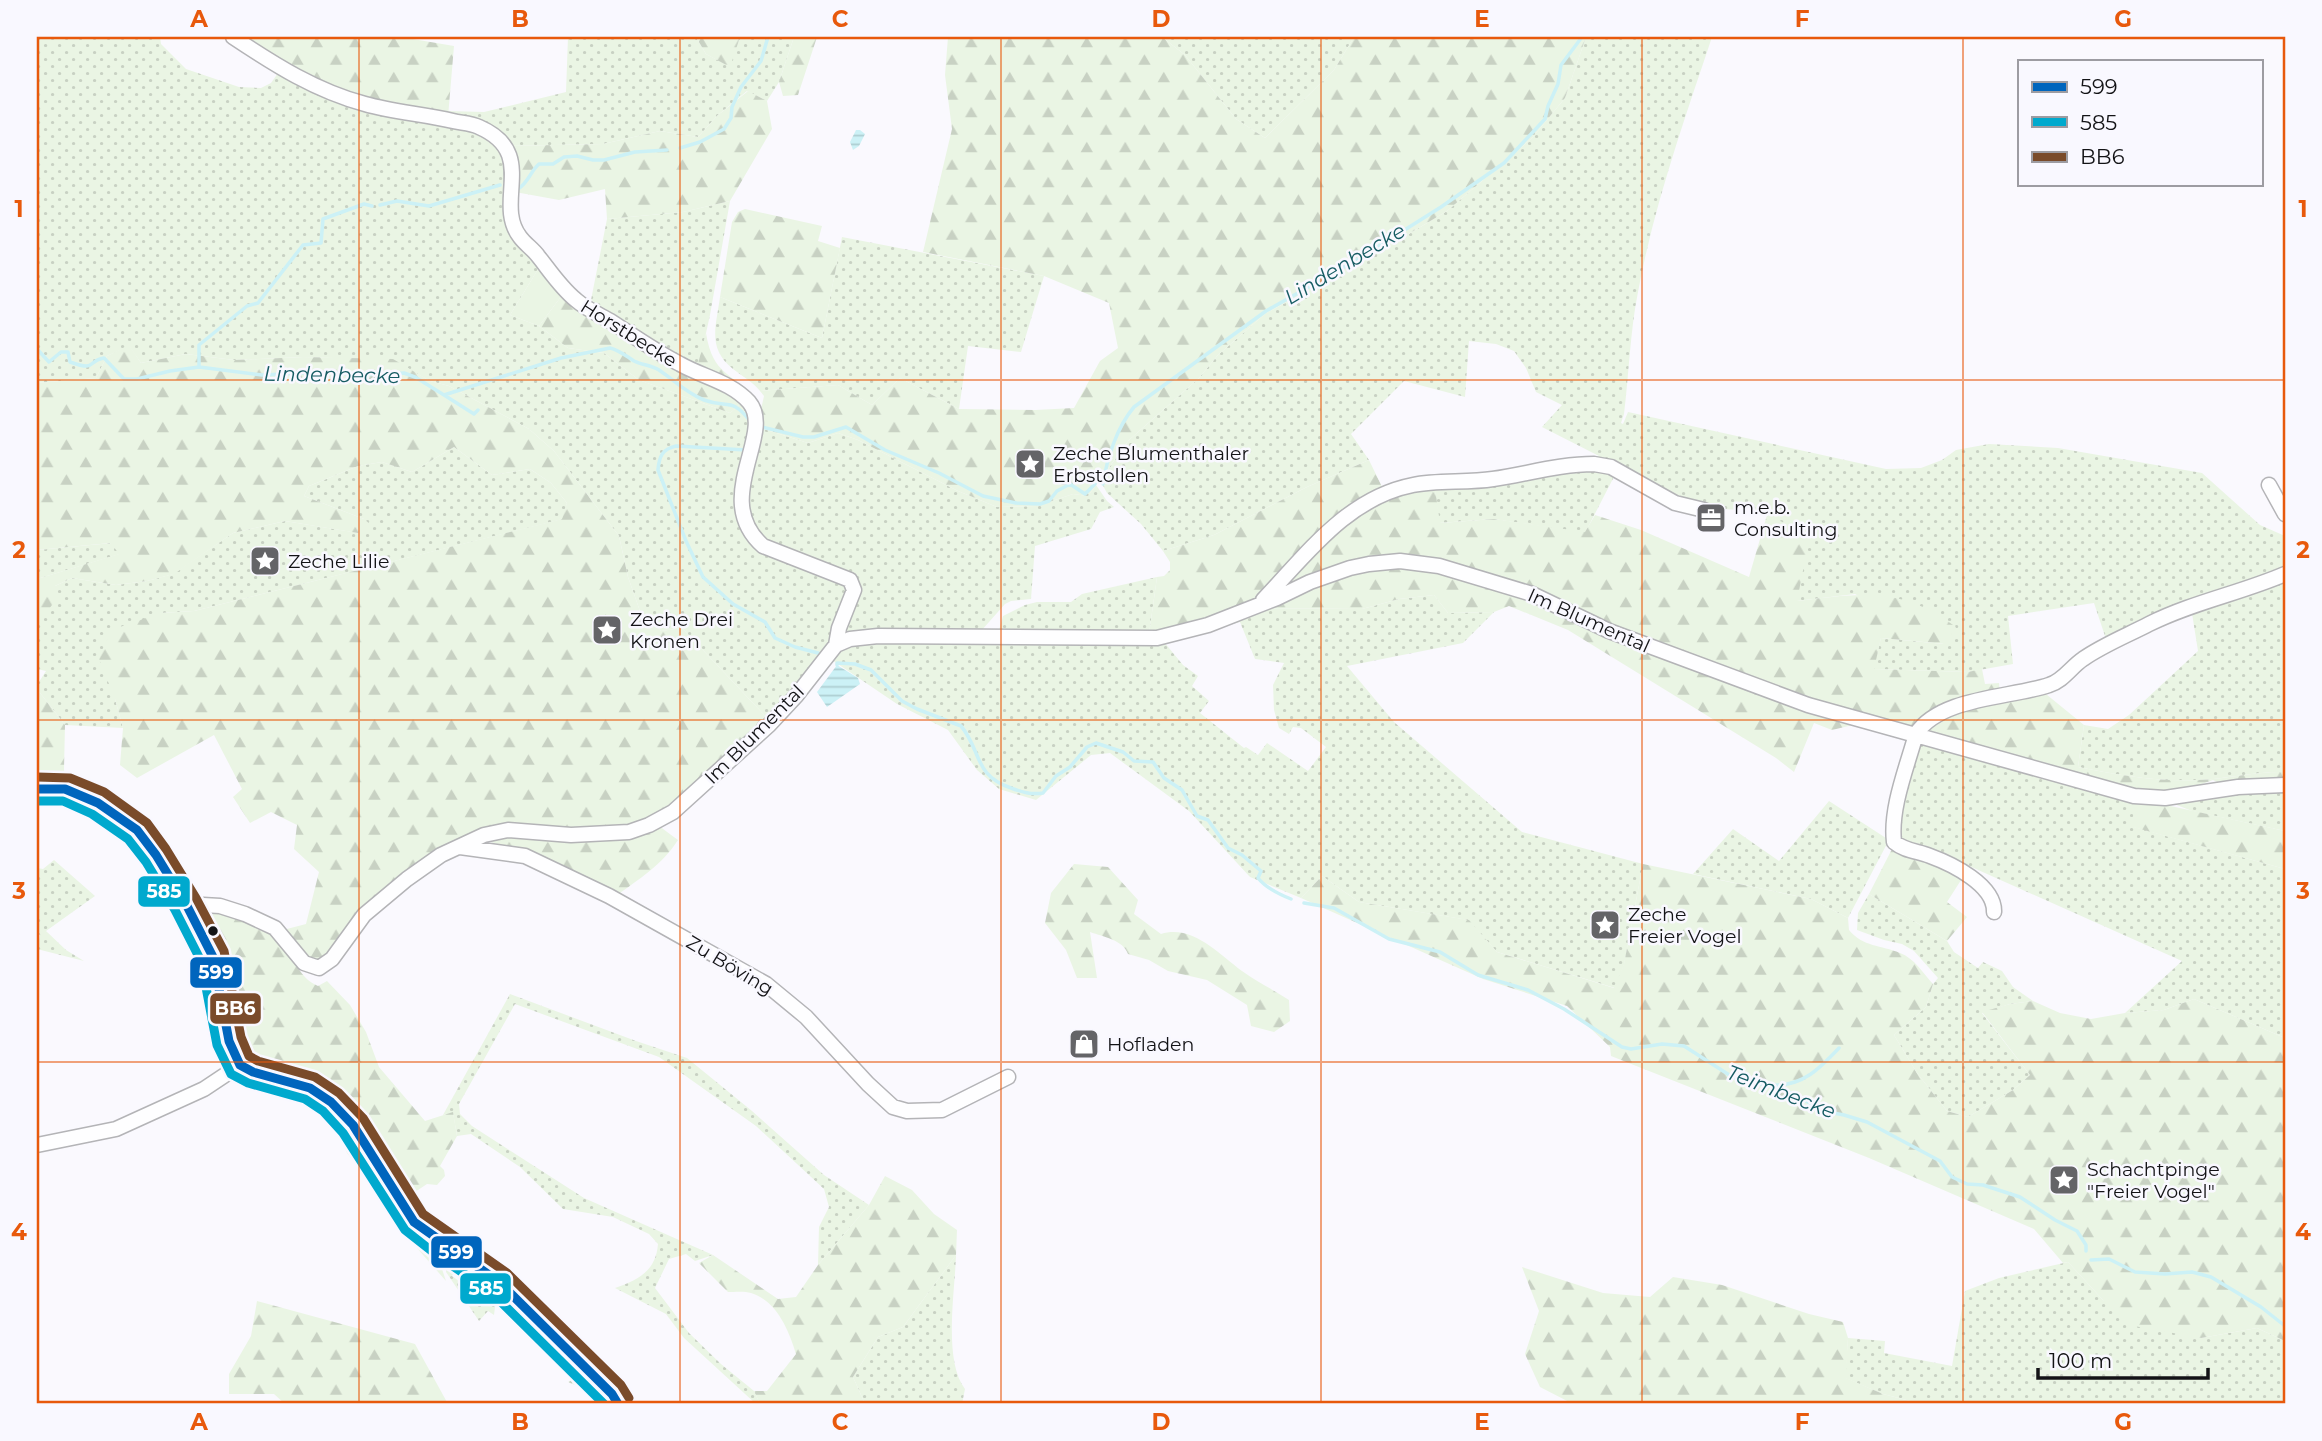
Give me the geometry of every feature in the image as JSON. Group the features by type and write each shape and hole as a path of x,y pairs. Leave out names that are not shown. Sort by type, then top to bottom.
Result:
{"street":[{"name":"Horstbecke","path":"233,37 312,86 365,105 479,127 506,147 513,183 510,219 519,236 558,282 577,301 682,366 728,386 754,409 754,432 740,500 744,521 753,537 763,545 850,580 854,590 839,628 836,645"},
{"name":"Im Blumental","path":"1260,604 1332,528 1354,510 1373,499 1415,485 1462,483 1594,464 1611,467 1675,503 1703,510"},
{"path":"2269,485 2285,513"},
{"name":"Im Blumental","path":"186,904 220,906 275,928 304,964 319,968 332,959 358,922 386,896 441,855 484,835 508,830 571,835 608,834 629,832 649,825 687,801 761,733 796,696 836,645 850,639 878,636 1157,638 1208,625 1310,582 1369,564 1400,561 1438,566 1532,594 1609,631 1764,690 1852,718 2134,796 2165,798 2238,787 2285,785"},
{"path":"1994,912 1992,897 1986,888 1930,856 1901,848 1894,842 1893,831 1899,800 1916,734 1928,719 1949,709 2052,684 2082,659 2152,623 2190,606 2256,587 2285,574"},
{"path":"37,789 65,789 98,803 136,830 156,853 213,957 229,1041 240,1065 253,1072 310,1088 331,1102 354,1125 414,1222 445,1247 499,1282 618,1404"},
{"name":"Zu Böving","path":"459,847 525,856 609,896 766,984 806,1017 893,1107 906,1111 942,1110 1008,1077"},
{"path":"37,1144 116,1129 204,1089 240,1065"}],"green space":[{"path":"37,37 160,37 161,44 186,69 239,87 261,88 271,83 278,73 329,98 382,116 464,127 493,139 503,149 509,165 509,225 540,266 510,315 539,326 568,348 604,353 639,380 730,413 744,401 752,418 752,430 739,488 743,491 757,427 808,443 838,433 997,507 1037,506 1073,494 1088,496 1096,485 1114,507 1100,512 1091,529 1035,546 1031,599 1005,604 981,631 851,636 845,634 842,625 857,589 853,579 765,544 752,530 742,501 738,501 745,528 758,544 778,555 844,579 850,589 838,624 818,660 793,693 768,719 682,628 661,631 641,614 628,577 619,536 554,451 529,429 449,386 430,381 393,360 303,357 234,360 186,354 141,363 129,346 107,356 96,378 37,383"},
{"path":"237,37 401,37 454,46 448,117 366,102 314,84"},
{"path":"568,37 696,37 706,54 729,66 740,37 794,37 779,82 767,101 747,91 718,115 698,137 660,131 603,144 508,146 448,117 448,111 484,112 566,92"},
{"path":"696,37 740,37 730,67 706,54"},
{"path":"794,37 817,37 798,95 783,96 779,82"},
{"path":"948,37 1162,37 1185,55 1236,119 1265,138 1334,70 1354,37 1586,37 1565,98 1532,138 1447,211 1357,265 1266,313 1218,355 1198,379 1129,440 1088,496 1073,494 1037,506 997,507 838,433 808,443 757,427 764,396 760,391 838,385 872,405 900,378 959,409 1074,408 1100,361 1118,348 1109,303 1044,276 923,252 952,129 945,75"},
{"path":"1162,37 1354,37 1334,70 1265,138 1236,119 1185,55"},
{"path":"1586,37 1712,37 1652,227 1635,307 1621,423 1623,424 1628,412 1886,469 1921,468 1942,460 1956,450 1989,444 2058,448 2202,473 2260,525 2285,536 2285,571 2108,645 2094,603 2008,616 2013,664 1968,672 1873,669 1881,638 1944,644 1855,594 1797,601 1767,515 1740,504 1738,510 1687,503 1618,469 1585,533 1494,519 1439,523 1434,482 1599,456 1542,427 1562,405 1536,392 1526,368 1514,351 1496,344 1469,341 1465,397 1404,381 1351,434 1369,460 1307,487 1214,535 1163,551 1141,524 1107,493 1100,480 1129,440 1198,379 1218,355 1266,313 1357,265 1447,211 1532,138 1565,98"},
{"path":"748,91 767,101 772,129 730,201 683,212 607,219 605,189 559,200 515,192 508,146 603,144 660,131 698,137 718,115"},
{"path":"730,201 699,365 673,352 591,300 607,219 683,212"},
{"path":"745,209 822,226 818,241 840,248 822,338 720,297 732,222 738,212"},
{"path":"842,237 1044,276 1021,352 968,346 959,409 900,378 872,405 838,385 760,391 733,369 719,353 715,336 720,297 822,338"},
{"path":"540,266 563,294 539,326 510,315"},
{"path":"563,294 589,307 591,300 673,352 698,364 706,333 718,366 754,400 744,401 730,413 639,380 604,353 568,348 539,326"},
{"path":"129,345 141,363 186,354 234,360 303,357 393,359 430,381 449,386 529,429 554,451 619,536 628,577 641,614 661,631 682,628 768,719 659,826 678,840 665,857 616,896 525,853 472,836 446,849 321,962 307,960 283,930 306,924 319,872 294,849 297,825 271,812 250,823 233,797 242,789 214,735 137,778 120,765 123,728 99,659 111,630 161,613 194,611 562,519 567,503 551,483 530,469 492,475 454,447 412,472 382,462 358,466 309,486 304,496 364,519 371,525 358,533 285,521 233,533 174,574 116,585 72,578 55,586 55,601 37,625 37,579 119,554 111,543 37,550 37,383 96,378 107,356"},
{"path":"454,447 492,475 530,469 551,483 567,503 563,519 194,611 161,613 115,699 123,728 65,725 37,689 46,671 37,669 37,625 55,586 72,578 116,585 173,574 233,533 285,521 359,533 364,519 304,496 309,486 358,466 382,462 412,472"},
{"path":"1369,460 1384,491 1434,482 1440,523 1494,519 1585,532 1595,515 1641,530 1749,577 1767,515 1810,535 1797,601 1861,595 1899,599 1936,614 1956,627 1945,644 1881,638 1874,669 1968,672 1982,669 1985,684 1999,683 2000,695 1911,728 1857,724 1832,730 1814,723 1794,772 1776,758 1568,630 1509,606 1494,612 1448,613 1434,595 1399,599 1362,609 1255,608 1149,634 1157,577 1164,576 1170,570 1170,562 1163,551 1214,535 1307,487"},
{"path":"112,543 120,554 37,579 37,550"},
{"path":"2285,576 2285,772 2167,780 2078,767 2084,725 2108,729 2129,715 2198,651 2191,607"},
{"path":"1157,577 1149,634 1001,634 999,630 1003,616 1025,605 1037,602 1071,602 1082,594"},
{"path":"1434,595 1448,613 1494,612 1463,643 1347,666 1394,722 1522,832 1643,864 1624,965 1615,988 1497,952 1468,920 1359,902 1322,876 1301,898 1250,877 1189,811 1110,753 1091,755 1036,800 999,789 977,770 948,730 897,704 829,658 851,643 1164,642 1183,665 1198,676 1192,686 1209,701 1200,713 1244,748 1258,755 1267,743 1308,771 1326,747 1301,728 1293,727 1289,734 1279,728 1274,710 1273,685 1284,663 1255,659 1240,622 1211,630 1255,608 1362,609 1399,599"},
{"path":"37,689 65,725 64,769 37,769"},
{"path":"2041,690 2084,725 2078,767 2168,780 2285,772 2285,781 2193,791 2217,782 2213,780 2177,793 2140,794 1925,733 1932,720"},
{"path":"1920,742 2134,798 2134,827 2285,869 2285,1038 2194,999 2164,1010 2125,1013 2182,961 1938,852 1900,842 1896,827"},
{"path":"37,769 64,769 65,784 37,784"},
{"path":"2285,792 2285,831 2192,811 2164,800"},
{"path":"2134,798 2285,831 2285,869 2133,827"},
{"path":"1829,801 1889,840 1848,918 1811,899 1693,874 1733,829 1779,861"},
{"path":"1892,849 1950,868 1963,877 1947,902 1967,917 1947,941 1869,894"},
{"path":"54,860 95,896 46,931 66,950 84,961 37,949 40,935 37,933 37,868 43,869"},
{"path":"1074,864 1108,867 1138,900 1134,914 1161,934 1183,933 1204,942 1248,975 1289,1000 1290,1021 1274,1032 1251,1026 1247,1005 1207,980 1168,971 1149,960 1128,954 1122,945 1112,940 1090,932 1097,978 1077,978 1066,950 1045,923 1051,893"},
{"path":"1643,864 1811,899 1848,918 1849,930 1860,940 1910,958 1933,984 1926,1007 1894,1035 1917,1073 1947,1111 1968,1117 2013,1090 2030,1075 1982,1012 2010,1004 2033,1001 2060,1013 2091,1019 2164,1010 2194,999 2285,1038 2285,1341 2257,1328 2201,1338 2134,1326 2103,1300 2068,1262 2063,1263 2034,1229 1869,1158 1611,1056 1610,1047 1567,1006 1483,979 1301,898 1322,876 1359,902 1469,920 1497,952 1614,988 1624,964"},
{"path":"1869,894 1947,941 1954,952 1978,968 1983,962 2002,971 2013,987 2033,1001 2010,1004 1982,1013 2030,1075 2013,1090 1968,1117 1947,1111 1917,1073 1894,1035 1926,1007 1933,984 1938,978 1914,951 1902,944 1857,930 1858,913"},
{"path":"194,908 215,908 228,912 272,933 284,944 306,978 318,986 327,981 350,1005 366,1032 379,1067 425,1121 453,1112 457,1136 440,1166 445,1176 437,1185 427,1184 415,1192 404,1175 381,1163 361,1126 250,1064 240,1054"},
{"path":"510,994 687,1058 824,1175 869,1205 818,1265 819,1227 829,1207 824,1189 756,1126 659,1057 515,1004 459,1104 460,1114 472,1126 584,1198 713,1255 695,1261 686,1254 669,1259 655,1288 689,1333 754,1391 760,1404 756,1404 684,1338 666,1314 615,1288 638,1278 650,1268 658,1244 649,1234 613,1217 563,1209 520,1167 471,1134 457,1136 453,1113 443,1115"},
{"path":"243,1071 329,1106 456,1263 440,1263 446,1281 416,1247 396,1215 347,1153 341,1138 321,1112 302,1099 231,1076"},
{"path":"885,1176 912,1190 934,1214 957,1230 956,1255 903,1327 878,1337 853,1377 865,1404 760,1404 754,1391 767,1391 796,1354 790,1336 781,1318 768,1303 751,1293 728,1292 699,1263 713,1255 778,1299 796,1297 818,1265 869,1205"},
{"path":"956,1255 952,1344 958,1376 965,1389 962,1404 865,1404 853,1377 878,1337 903,1327"},
{"path":"2068,1262 2103,1300 2201,1338 2257,1328 2285,1341 2285,1404 1922,1404 1883,1394 1845,1378 1848,1338 1885,1341 1884,1353 1952,1366 1965,1291 1999,1278"},
{"path":"447,1267 456,1269 452,1276 471,1290 479,1289 495,1307 494,1315 488,1311 479,1321 446,1272"},
{"path":"1522,1267 1603,1293 1650,1297 1673,1277 1722,1285 1809,1314 1843,1322 1848,1338 1846,1378 1883,1394 1922,1404 1573,1404 1540,1387 1525,1354 1539,1311"},
{"path":"257,1301 415,1344 448,1404 285,1404 274,1394 229,1394 229,1374 251,1336"},
{"path":"583,1373 613,1404 600,1404 586,1390 568,1382"}],"water":[{"path":"856,130 865,134 859,146 853,150 850,142"},
{"path":"837,665 858,678 860,684 827,707 817,692"}],"waterway":[{"path":"680,148 700,142 724,129 731,118 732,107 741,87 761,61 768,37"},
{"name":"Lindenbecke","path":"1103,484 1114,443 1134,407 1266,311 1360,258 1504,163 1545,119 1558,84 1561,65 1582,37"},
{"path":"518,189 539,164 553,164 564,157 604,160 635,152 667,150"},
{"path":"380,205 397,201 429,206 500,185"},
{"path":"199,367 199,345 247,306 258,303 303,245 321,243 323,219 364,204 372,206"},
{"name":"Lindenbecke","path":"37,349 49,362 61,352 68,352 70,362 85,366 104,358 124,379 199,367 262,375 404,373 444,395 561,358 610,348 659,370 698,397 734,406 751,422"},
{"path":"444,395 474,414 478,410"},
{"name":"Lindenbecke","path":"758,426 803,437 814,437 846,427 885,450 939,473 983,496 1016,503 1040,504 1049,501 1057,491 1070,484 1085,494 1095,484"},
{"name":"Teimbecke","path":"746,450 676,446 662,454 658,470 703,577 733,604 765,622 775,638 818,653"},
{"name":"Teimbecke","path":"837,665 855,664 871,670 902,701 961,726 990,776 1019,791 1043,793 1056,776 1070,767 1087,747 1096,743 1123,752 1134,761 1153,762 1164,778 1182,790 1197,816 1208,820 1228,848 1242,855 1261,871 1258,878 1261,881 1291,899"},
{"name":"Teimbecke","path":"1304,903 1334,908 1389,939 1440,952 1478,975 1528,990 1564,1009 1622,1047 1631,1049 1662,1044 1684,1046 1734,1078 1756,1084 1771,1084 1823,1111 1867,1122 1940,1161 1952,1177 1967,1184 1983,1185 2020,1197 2077,1231 2086,1245 2086,1251"},
{"path":"1774,1085 1802,1079 1818,1069 1839,1048"},
{"name":"Teimbecke","path":"2091,1260 2109,1259 2135,1272 2192,1272 2211,1277 2261,1307 2285,1326"}],"transit line":[{"name":"BB6","path":"37,777 70,778 104,792 147,823 196,898 224,951 241,1037 249,1056 315,1077 339,1093 363,1118 423,1214 507,1273 621,1385 629,1398"},
{"name":"599","path":"37,789 65,789 98,803 137,830 186,904 213,957 229,1041 240,1065 253,1072 310,1088 331,1102 353,1125 414,1222 499,1282 612,1394 618,1404"},
{"name":"585","path":"37,801 63,801 92,814 128,839 146,862 201,961 217,1045 231,1074 248,1083 305,1099 323,1111 343,1133 405,1230 491,1292 604,1404"}],"place":[{"name":"Zeche Blumenthaler Erbstollen","path":"1030,464"},
{"name":"m.e.b. Consulting","path":"1711,518"},
{"name":"Zeche Lilie","path":"265,561"},
{"name":"Zeche Drei Kronen","path":"607,630"},
{"name":"Zeche Freier Vogel","path":"1605,925"},
{"name":"Hofladen","path":"1084,1044"},
{"name":"Schachtpinge \"Freier Vogel\"","path":"2064,1180"}]}
